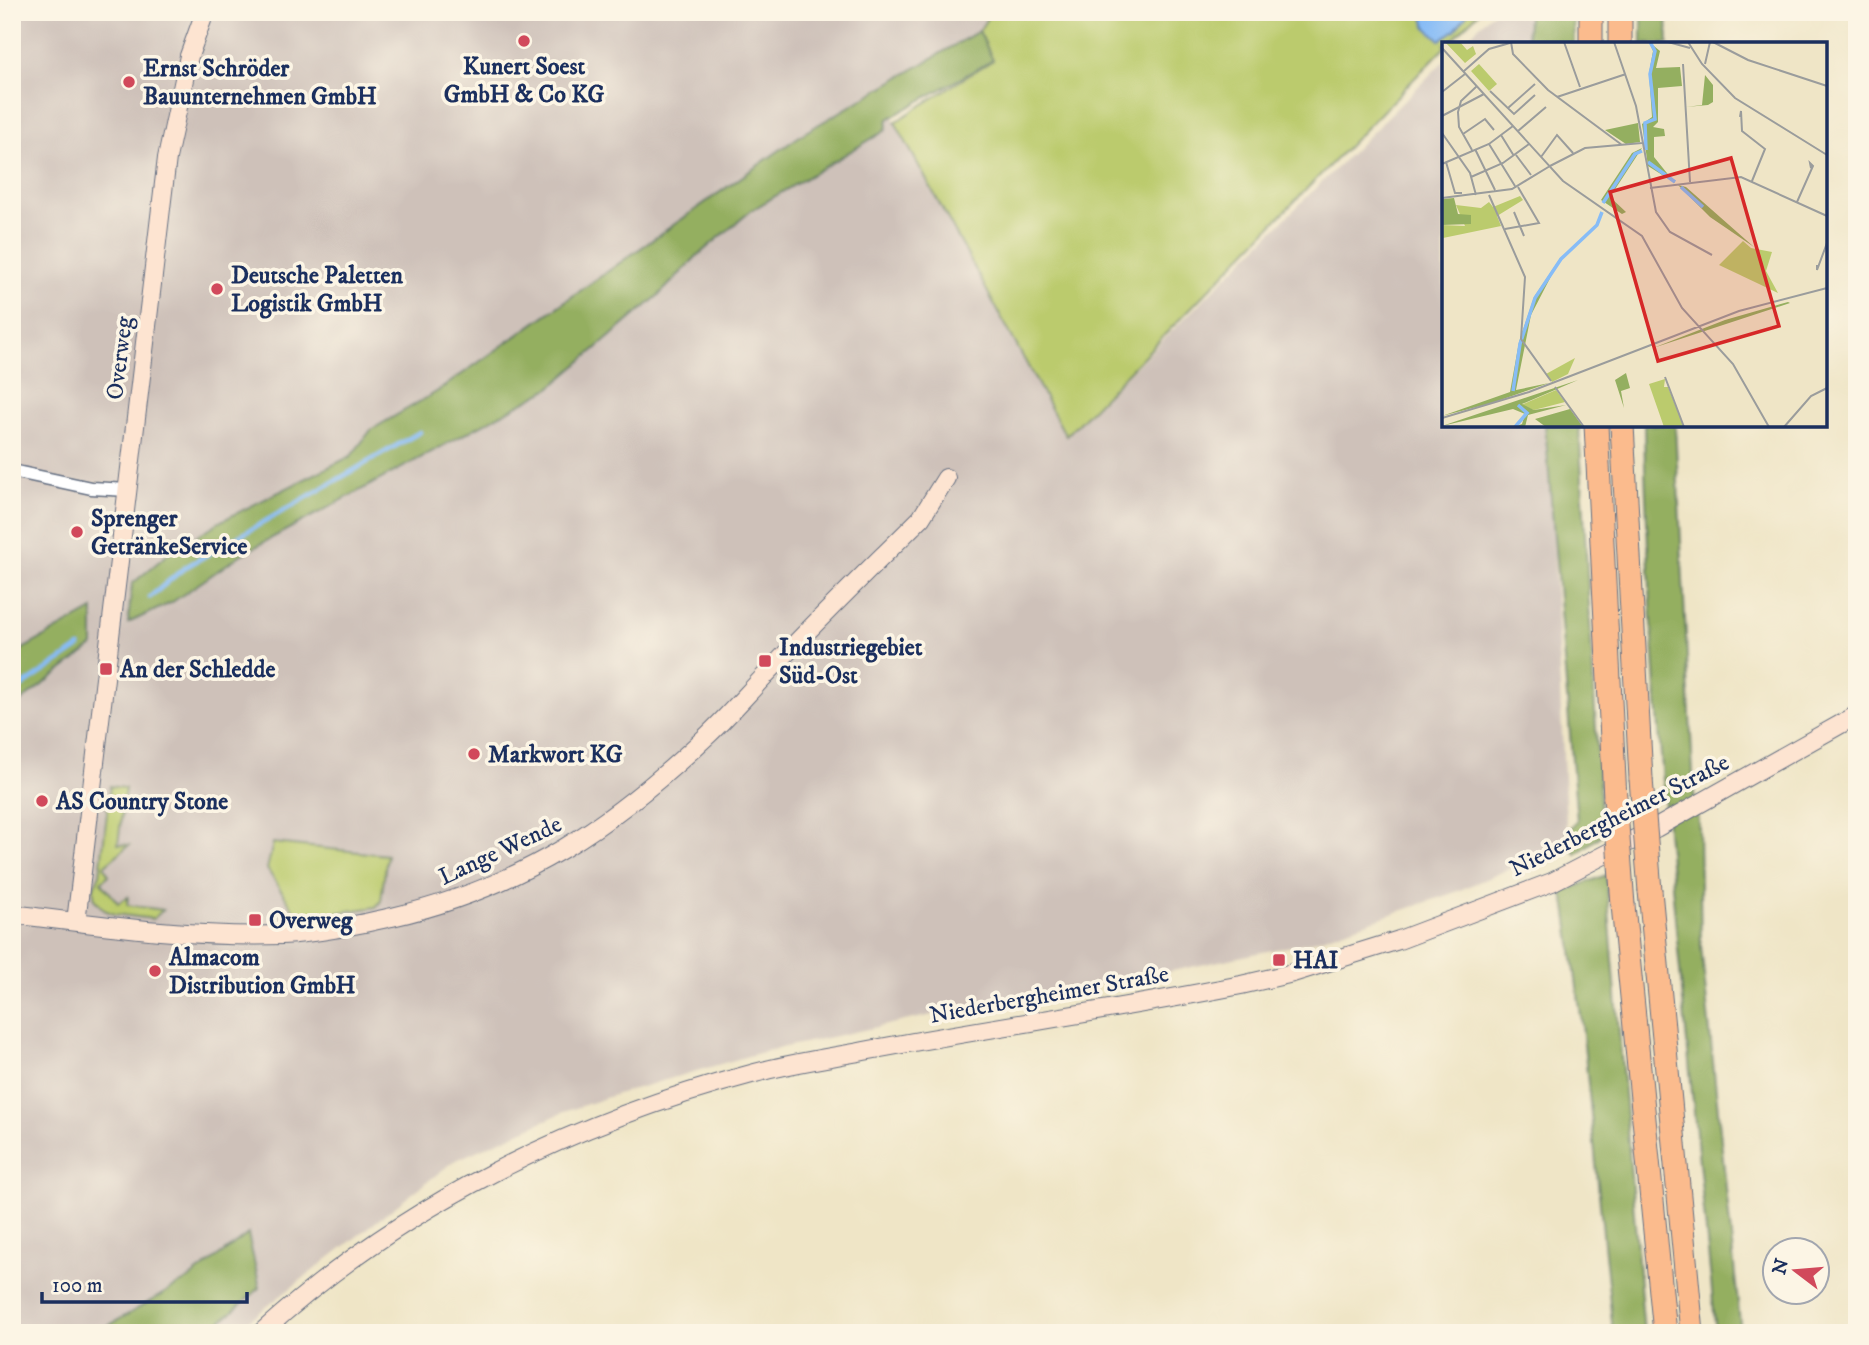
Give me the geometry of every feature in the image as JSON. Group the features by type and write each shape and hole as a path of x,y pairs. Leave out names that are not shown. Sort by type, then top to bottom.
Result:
{"highway":[{"path":"1591,12 1591,42"},
{"path":"1620,12 1620,42"},
{"path":"1596,427 1623,905 1665,1333"},
{"path":"1622,427 1641,779 1692,1333"}],"street":[{"name":"Overweg","path":"76,922 167,158 189,56 205,12"},
{"path":"12,471 91,488 128,490"},
{"name":"Lange Wende","path":"12,914 220,935 287,934 338,929 429,908 471,895 541,863 579,840 648,788 710,732 921,518 946,478"},
{"name":"Niederbergheimer Straße","path":"261,1333 293,1304 405,1222 543,1146 640,1108 757,1072 1241,985 1293,973 1399,940 1552,882 1656,828 1857,715"}],"shaded area":[{"path":"12,12 991,12 979,31 878,90 1066,436 1442,63 1442,427 1548,427 1567,844 1453,893 1310,942 1158,974 983,1004 762,1052 564,1112 454,1161 233,1333 12,1333"},
{"path":"1493,12 1528,12 1530,42 1463,42"}],"green space":[{"path":"991,12 1479,12 1450,42 1442,42 1442,50 1066,436 895,122 993,60 979,31"},
{"path":"1528,12 1573,12 1574,42 1527,42"},
{"path":"1642,12 1667,12 1668,42 1642,42"},
{"path":"979,31 993,60 888,119 886,130 752,210 697,256 660,294 550,388 242,554 171,603 128,623 132,584 169,553 221,521 351,456 371,430 438,391 804,133"},
{"path":"1545,427 1579,427 1602,835 1576,854 1567,844 1567,831 1577,821"},
{"path":"1644,427 1675,427 1694,793 1699,828 1701,946 1741,1333 1716,1333 1671,879 1648,539"},
{"path":"93,610 93,646 12,708 12,655"},
{"path":"110,786 125,788 118,844 129,845 104,866 109,875 101,882 118,903 128,897 127,905 163,910 153,919 114,914 104,910 95,900 93,889 100,874"},
{"path":"273,843 387,855 381,901 376,907 287,920 294,910 267,869"},
{"path":"1606,875 1644,1333 1613,1333 1582,1024 1562,892"},
{"path":"248,1234 260,1288 207,1333 96,1333 190,1278"}],"water":[{"path":"1421,12 1469,12 1455,30 1440,40 1427,28"}],"waterway":[{"path":"150,597 184,568 420,432"},
{"path":"12,693 80,647"}],"place":[{"name":"Kunert Soest GmbH & Co KG","path":"524,41"},
{"name":"Ernst Schröder Bauunternehmen GmbH","path":"129,82"},
{"name":"Deutsche Paletten Logistik GmbH","path":"217,289"},
{"name":"Sprenger GetränkeService","path":"77,532"},
{"name":"Industriegebiet Süd-Ost","path":"765,661"},
{"name":"An der Schledde","path":"106,669"},
{"name":"Markwort KG","path":"474,754"},
{"name":"AS Country Stone","path":"42,801"},
{"name":"Overweg","path":"255,920"},
{"name":"HAI","path":"1279,960"},
{"name":"Almacom Distribution GmbH","path":"155,971"}]}
